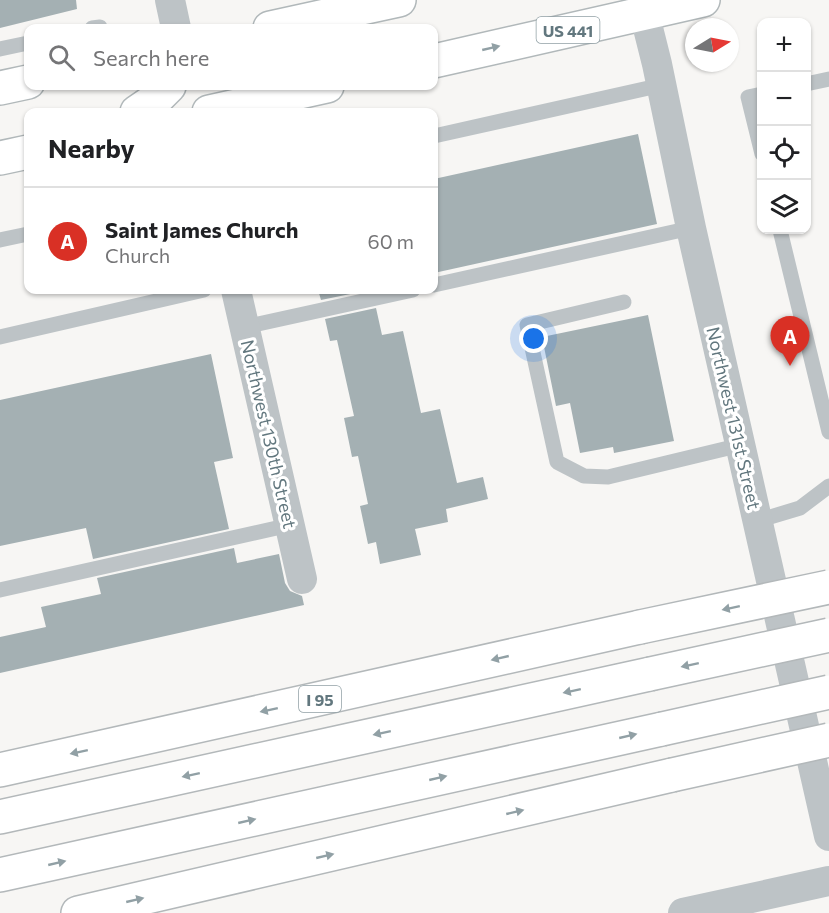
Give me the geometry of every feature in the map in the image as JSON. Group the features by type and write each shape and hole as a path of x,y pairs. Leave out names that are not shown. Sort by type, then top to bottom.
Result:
{"main road":[{"path":"288,24 399,0"},
{"name":"US 441","path":"438,60 642,6 703,0"},
{"path":"0,88 24,83"},
{"path":"143,108 165,90"},
{"path":"227,108 309,90"},
{"path":"0,158 24,153"},
{"name":"I 95","path":"0,770 829,587"},
{"path":"0,817 829,635"},
{"path":"0,875 829,692"},
{"path":"78,913 829,740"}],"street":[{"path":"170,0 175,24"},
{"name":"Northwest 131st Street","path":"642,6 662,85 691,228 829,836"},
{"name":"Northwest 130th Street","path":"237,294 302,579"},
{"path":"683,913 829,881"}],"lane":[{"path":"0,49 24,44"},
{"path":"811,83 829,79"},
{"path":"438,135 662,85"},
{"path":"757,95 748,97 757,134"},
{"path":"438,284 691,228"},
{"path":"781,234 829,432"},
{"path":"0,240 24,235"},
{"path":"0,337 167,294"},
{"path":"244,327 395,294"},
{"path":"624,302 527,325 557,462 584,476 608,477 741,445"},
{"path":"757,521 800,508 829,486"},
{"path":"0,590 290,525"}],"building":[{"path":"0,0 76,0 77,9 0,28"},
{"path":"638,134 657,224 438,272 438,178"},
{"path":"319,294 350,294 321,300"},
{"path":"376,308 382,335 403,331 421,413 440,409 457,483 483,477 488,499 446,509 448,522 415,529 421,555 380,564 376,542 368,544 360,506 368,504 358,456 352,457 344,418 354,416 337,340 330,341 325,319"},
{"path":"648,315 674,441 614,453 613,447 580,453 570,403 556,406 542,337"},
{"path":"211,354 233,458 214,462 229,529 93,559 86,528 0,546 0,400"},
{"path":"234,548 237,563 279,554 285,583 290,591 302,596 304,605 0,673 0,637 46,627 41,607 101,594 97,578"}],"place":[{"name":"Saint James Church","path":"790,366"}]}
